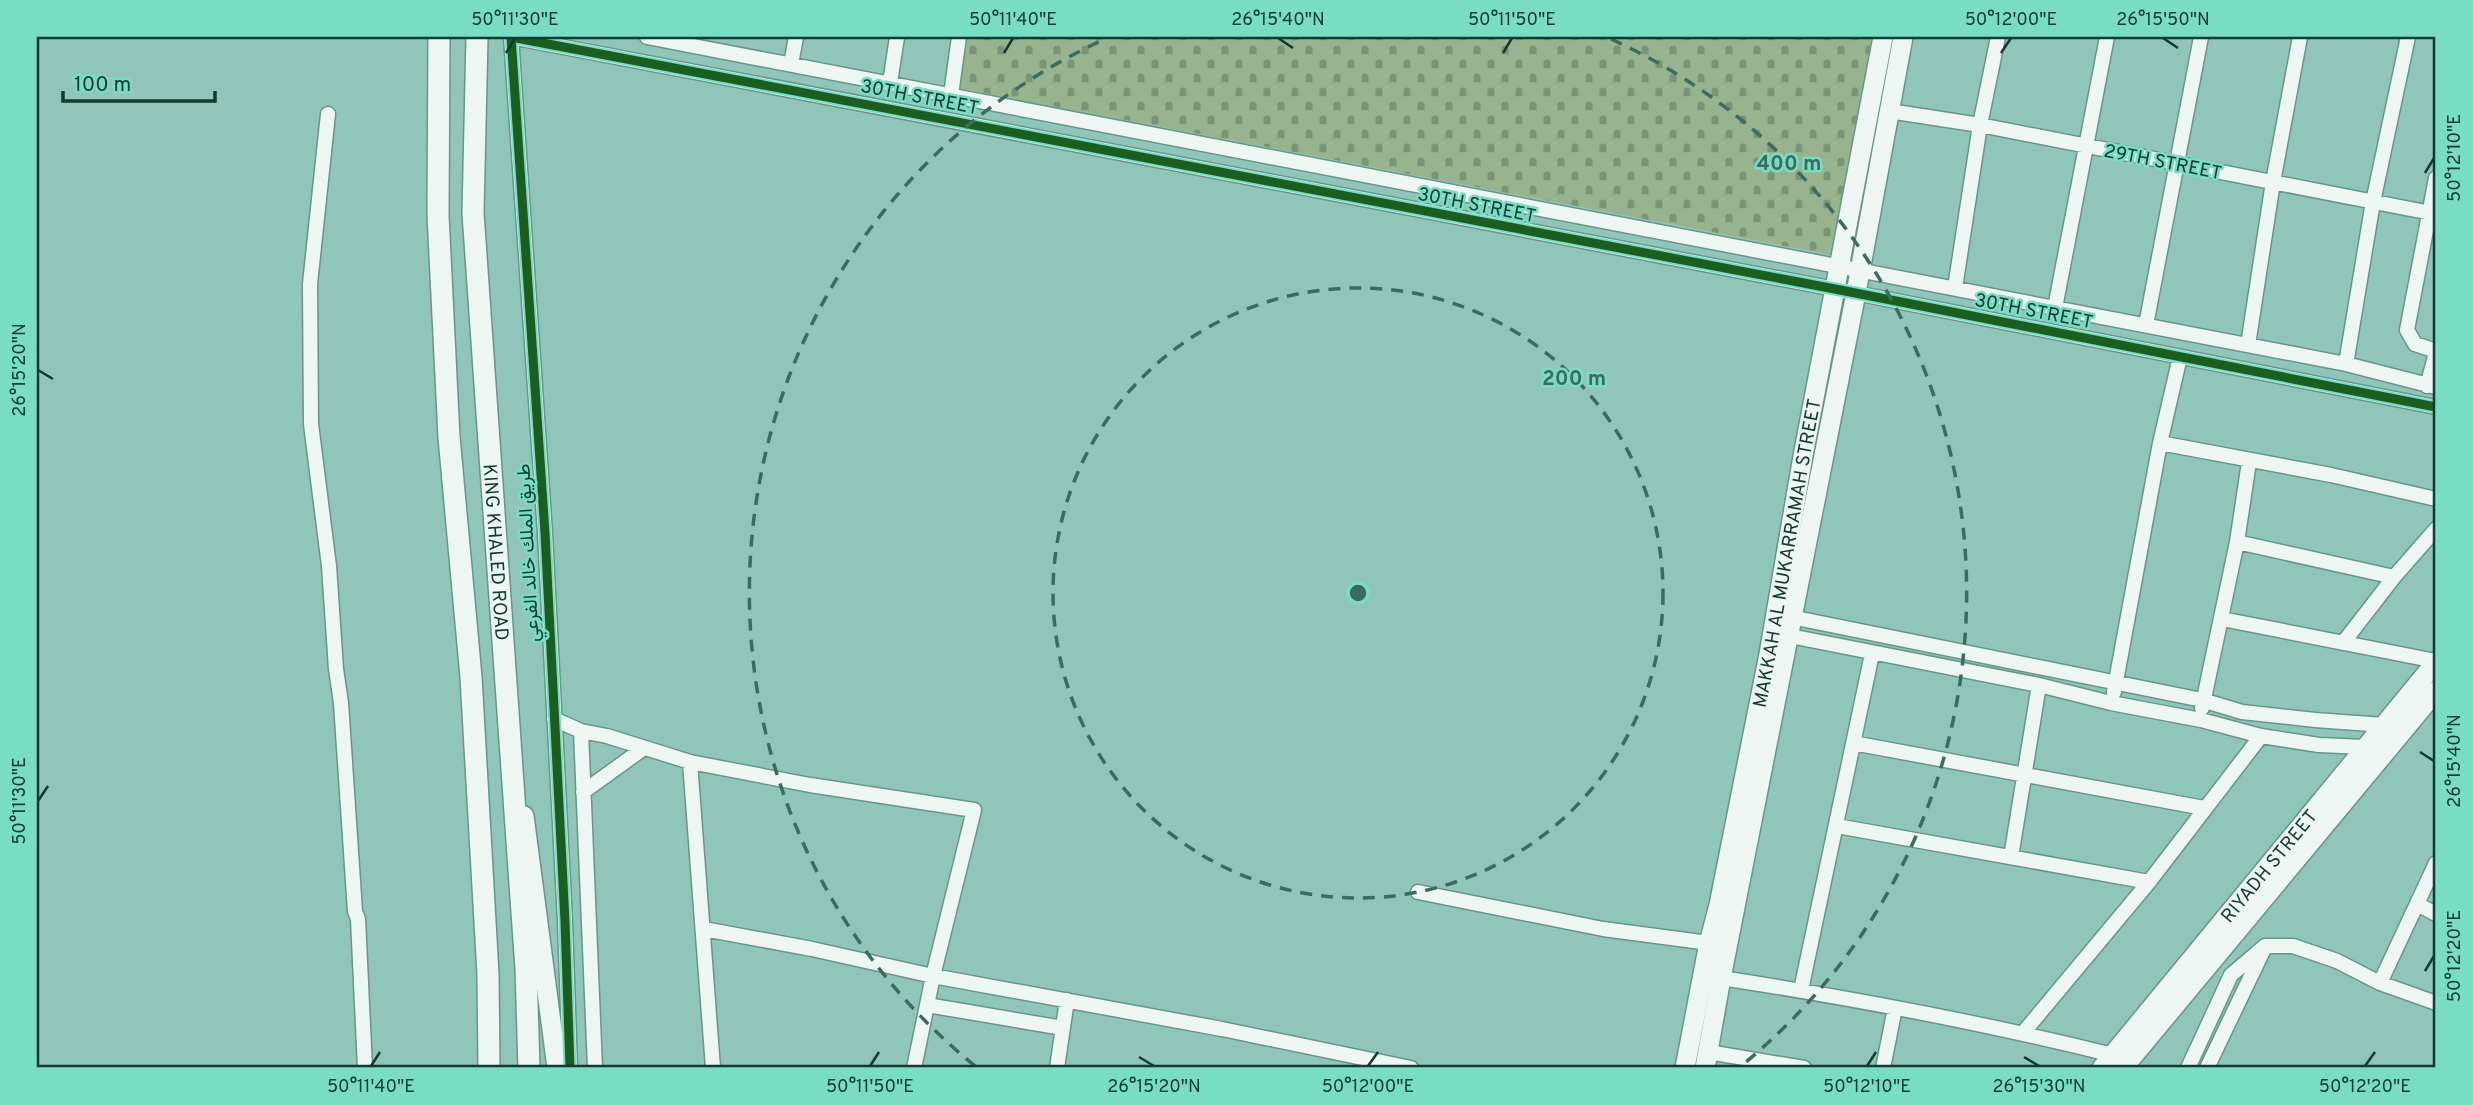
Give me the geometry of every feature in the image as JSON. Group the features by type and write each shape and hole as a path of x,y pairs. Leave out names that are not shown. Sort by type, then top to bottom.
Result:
{"highway":[{"name":"KING KHALED ROAD","path":"439,37 438,215 449,437 471,677 488,974 489,1068"},
{"name":"KING KHALED ROAD","path":"477,37 473,213 526,969 529,1068"}],"main road":[{"name":"MAKKAH AL MUKARRAMAH STREET","path":"1706,1060 1784,628 1835,289 1883,37"},
{"name":"MAKKAH AL MUKARRAMAH STREET","path":"1685,1068 1709,943 1784,628 1856,293 1903,37"},
{"name":"RIYADH STREET","path":"2157,1015 2436,661"},
{"path":"505,686 557,1068"},
{"name":"RIYADH STREET","path":"2113,1064 2436,691"}],"street":[{"name":"30TH STREET","path":"511,37 1856,293 2436,407"},
{"name":"طريق الملك خالد الفرعي","path":"511,37 545,533 570,1068"},
{"name":"30TH STREET","path":"647,37 695,42 791,64 2346,364 2432,387"},
{"path":"791,64 796,37"},
{"path":"890,83 897,37"},
{"path":"951,95 960,37"},
{"path":"1955,288 1980,125 1998,37"},
{"path":"2055,307 2107,37"},
{"path":"2146,325 2201,37"},
{"path":"2248,345 2273,182 2300,37"},
{"path":"2346,364 2373,202 2408,37"},
{"name":"29TH STREET","path":"1889,111 1980,125 2432,213"},
{"path":"328,114 310,284 311,424 329,566 335,669 341,703 355,911 358,919 365,1068"},
{"path":"2432,387 2436,352 2415,344 2407,330 2432,213 2436,178"},
{"path":"2111,703 2160,443 2180,357"},
{"path":"2160,443 2249,462 2331,475 2436,499"},
{"path":"2201,720 2202,700 2237,542 2249,462"},
{"path":"2343,643 2394,577 2436,529"},
{"path":"2237,542 2394,577"},
{"path":"2222,619 2436,661"},
{"path":"1784,628 1872,654 2039,685 2111,703 2201,720 2261,736 2366,747"},
{"path":"1784,628 2116,684 2202,700 2242,712 2384,725"},
{"path":"1801,990 1872,654"},
{"path":"2011,857 2039,685"},
{"path":"554,719 581,731 607,736 690,762 810,785 974,810 933,976 914,1068"},
{"path":"581,731 595,1068"},
{"path":"2023,1033 2149,882 2261,736"},
{"path":"1853,743 2204,808"},
{"path":"583,792 644,748"},
{"path":"690,762 713,1068"},
{"path":"1837,826 2149,882"},
{"path":"2380,983 2436,863"},
{"path":"1418,892 1603,929 1709,943"},
{"path":"2417,904 2436,914"},
{"path":"704,929 1411,1068"},
{"path":"2207,1068 2264,946"},
{"path":"2188,1068 2231,975 2264,946 2293,946 2337,961 2380,983 2436,1003"},
{"path":"1721,978 1801,990 2023,1033 2113,1064"},
{"path":"1057,1068 1067,1000"},
{"path":"927,1005 1063,1028"},
{"path":"1883,1068 1895,1008"},
{"path":"1706,1060 1799,1068"}],"green space":[{"path":"968,37 1873,37 1832,255 959,88"}],"cycle path":[{"path":"511,37 1835,289 2436,407"},
{"path":"511,37 545,533 570,1068"}]}
